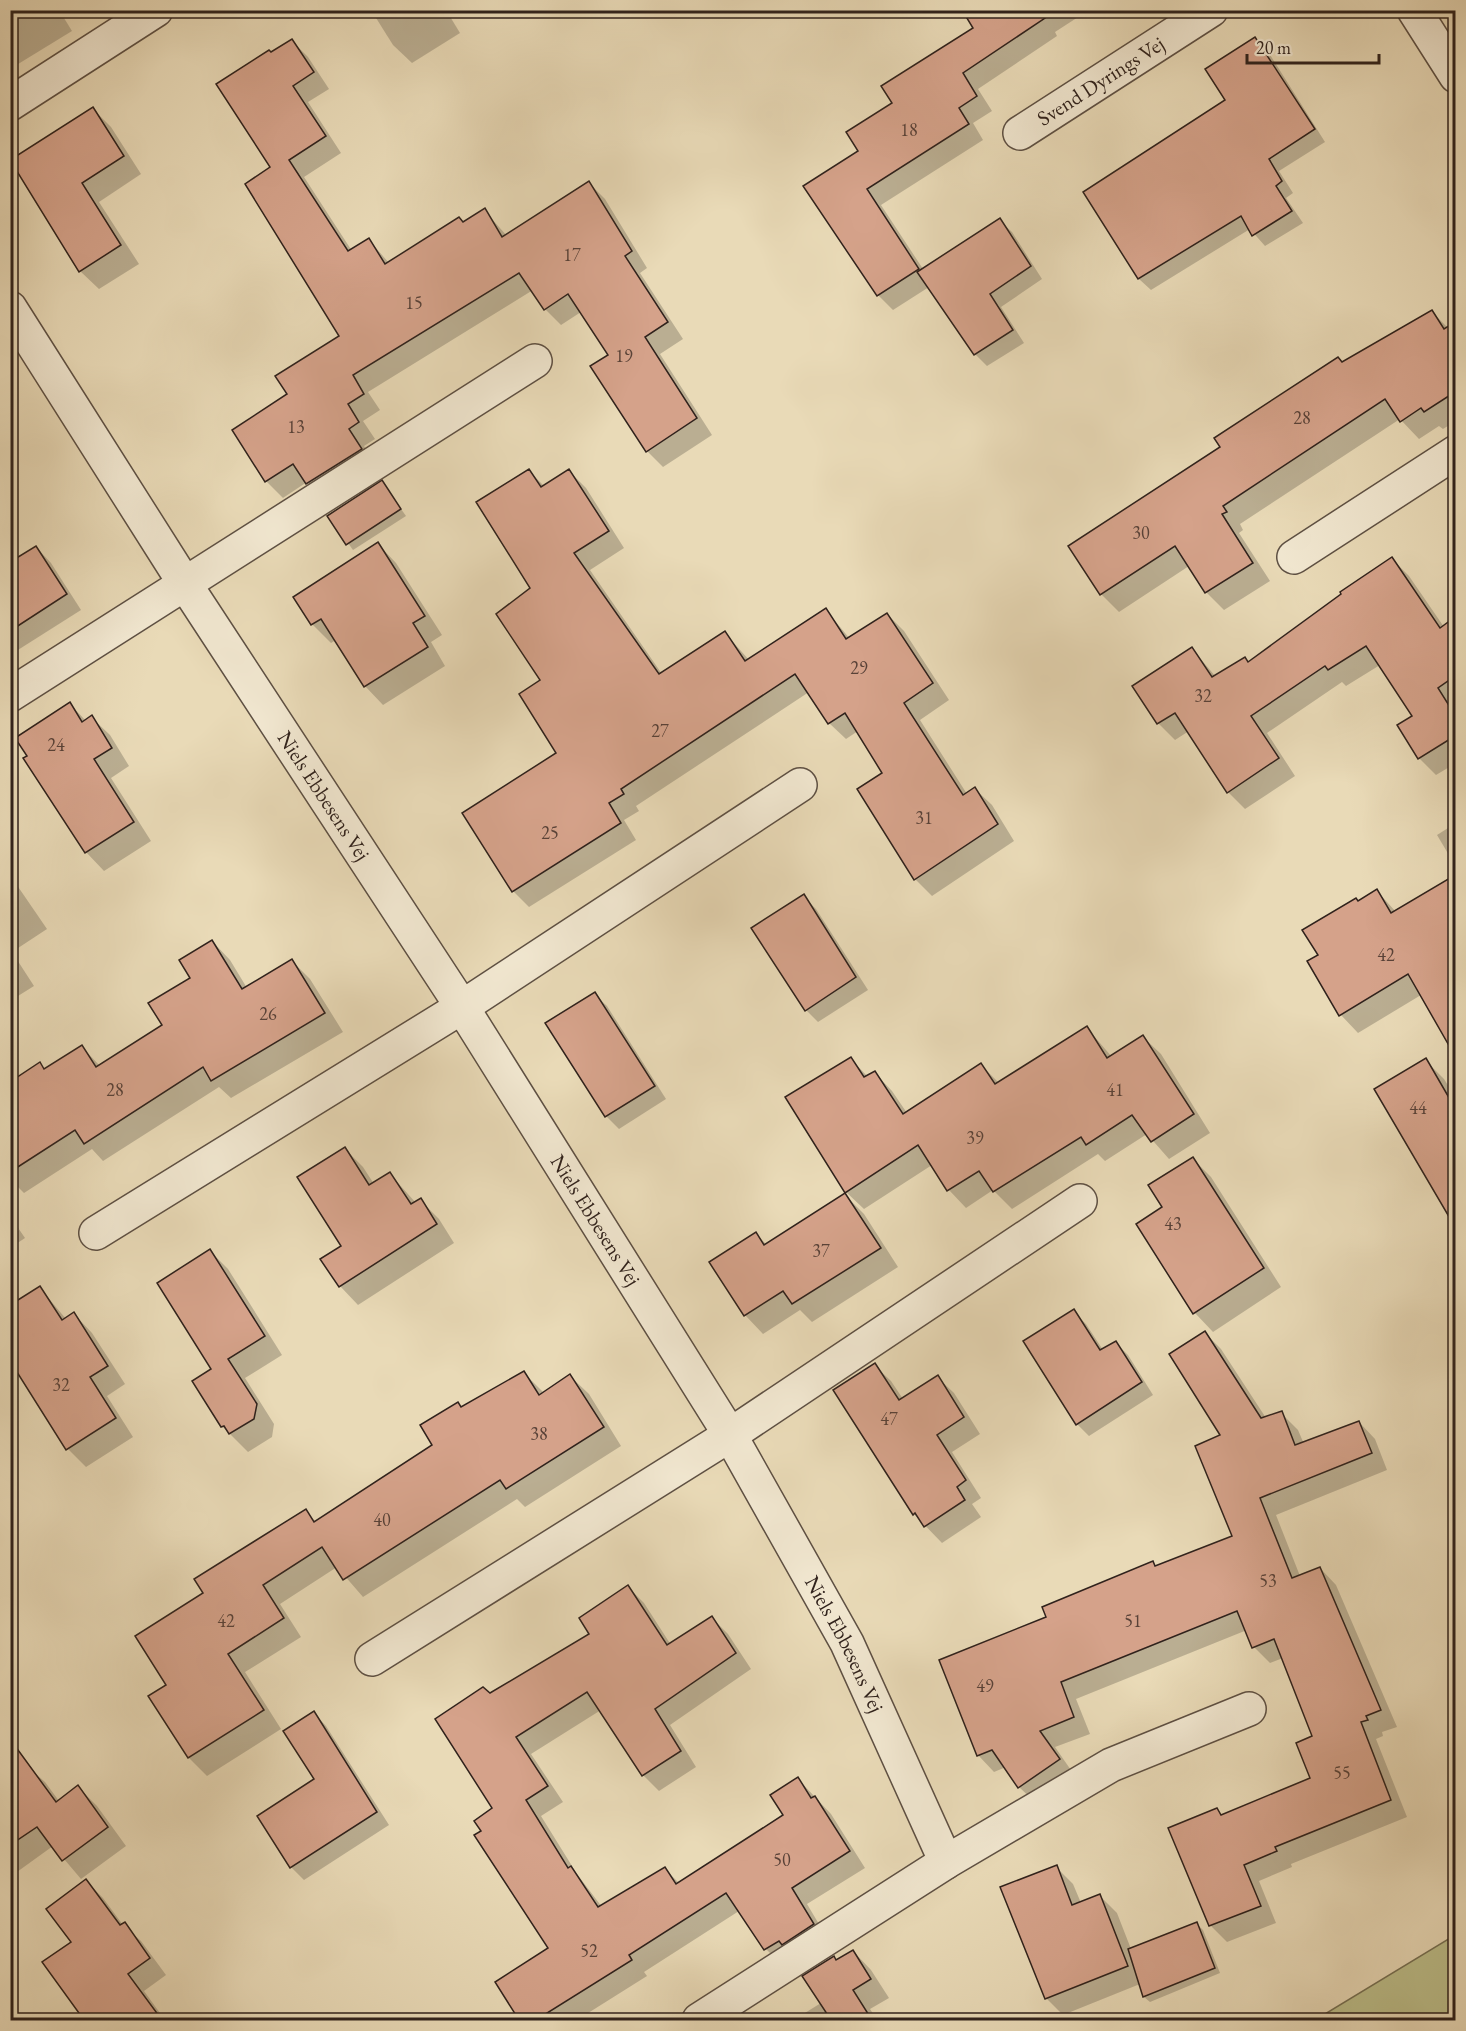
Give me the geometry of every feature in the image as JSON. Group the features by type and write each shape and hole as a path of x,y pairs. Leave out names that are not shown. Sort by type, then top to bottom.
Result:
{"street":[{"path":"10,104 156,10"},
{"name":"Svend Dyrings Vej","path":"1020,133 1211,10"},
{"path":"1414,10 1455,76"},
{"name":"Niels Ebbesens Vej","path":"10,308 185,584 462,1007 730,1435 847,1643 946,1862"},
{"path":"10,696 535,361"},
{"path":"1294,557 1455,452"},
{"path":"96,1233 462,1007 800,785"},
{"path":"372,1659 730,1435 1080,1201"},
{"path":"699,2020 946,1862 1111,1765 1249,1709"}],"green space":[{"path":"1455,1935 1455,2020 1315,2020"}],"building":[{"path":"962,10 1057,10 963,73 977,96 959,108 969,124 867,189 919,269 877,296 803,186 858,151 846,132 892,103 881,86 973,28"},
{"path":"1255,37 1315,129 1269,159 1282,181 1276,186 1292,211 1252,236 1241,216 1138,279 1083,192 1225,100 1205,69"},
{"path":"292,39 314,72 293,86 326,136 289,160 348,251 369,238 385,264 459,217 463,222 485,208 502,237 589,181 632,251 625,256 668,322 645,337 697,418 646,452 590,366 608,355 568,294 544,310 519,273 353,375 364,394 348,404 359,422 349,429 362,449 306,484 293,464 265,482 232,430 287,394 275,376 339,336 245,184 270,167 216,84 269,50 271,52"},
{"path":"93,107 124,156 82,183 121,245 79,272 10,160"},
{"path":"1000,218 1031,266 990,294 1013,330 974,355 917,272"},
{"path":"1432,310 1444,329 1455,322 1455,392 1424,412 1421,408 1400,422 1385,399 1223,506 1227,512 1222,514 1253,563 1205,593 1175,546 1100,595 1068,546 1220,447 1214,438 1338,357 1342,362"},
{"path":"529,469 541,487 569,469 609,531 574,553 659,674 725,631 745,661 826,608 846,639 887,613 933,683 904,703 963,795 975,787 998,824 914,880 857,789 882,773 845,713 828,724 795,674 621,789 624,794 609,803 621,823 512,892 462,813 556,753 519,694 540,680 496,614 530,588 476,502"},
{"path":"382,480 401,509 346,545 327,516"},
{"path":"378,542 425,616 413,623 428,647 364,687 321,619 311,625 293,597"},
{"path":"36,546 67,594 10,631 10,562"},
{"path":"1392,557 1440,628 1455,617 1455,676 1438,688 1455,715 1455,736 1418,759 1397,725 1412,716 1366,646 1328,670 1325,666 1251,716 1279,758 1227,793 1175,713 1157,724 1132,686 1192,647 1212,677 1245,657 1248,662 1341,594 1340,592"},
{"path":"70,702 82,722 92,715 112,748 94,759 134,822 85,853 23,758 27,756 15,738"},
{"path":"1455,875 1455,1056 1408,974 1339,1016 1307,961 1318,955 1302,930 1356,898 1358,901 1377,889 1391,913"},
{"path":"804,894 856,977 805,1011 751,928"},
{"path":"212,940 242,989 292,959 325,1013 211,1081 203,1067 84,1144 75,1130 10,1172 10,1082 40,1062 44,1069 82,1045 96,1067 162,1025 148,1003 190,978 179,960"},
{"path":"595,992 655,1086 605,1117 545,1023"},
{"path":"1087,1026 1107,1058 1143,1035 1194,1114 1151,1142 1132,1115 1086,1145 1081,1137 993,1192 979,1171 947,1191 918,1145 845,1193 785,1097 851,1057 864,1077 875,1071 903,1114 981,1063 995,1084"},
{"path":"1426,1058 1455,1108 1455,1227 1374,1089"},
{"path":"345,1147 369,1185 390,1172 411,1204 421,1198 437,1224 339,1287 320,1259 341,1246 297,1177"},
{"path":"1193,1157 1264,1268 1193,1314 1136,1224 1162,1207 1148,1185"},
{"path":"845,1193 881,1248 792,1304 783,1291 744,1316 709,1262 756,1232 764,1245"},
{"path":"210,1249 265,1336 228,1359 257,1404 254,1419 229,1434 224,1426 221,1427 192,1381 211,1369 157,1283"},
{"path":"40,1286 62,1320 74,1312 108,1366 90,1377 116,1418 66,1450 10,1361 10,1305"},
{"path":"1074,1309 1100,1350 1116,1341 1142,1382 1076,1425 1023,1341"},
{"path":"1205,1331 1261,1418 1282,1411 1295,1445 1359,1421 1372,1453 1260,1498 1292,1578 1320,1567 1381,1710 1366,1716 1368,1720 1361,1722 1391,1800 1275,1847 1277,1851 1244,1865 1261,1906 1209,1926 1168,1828 1217,1808 1221,1815 1310,1778 1296,1743 1312,1736 1274,1639 1252,1648 1237,1611 1061,1682 1074,1717 1040,1731 1060,1759 1018,1788 992,1750 977,1756 939,1660 1046,1617 1042,1607 1153,1561 1155,1566 1232,1536 1195,1446 1220,1435 1169,1354"},
{"path":"875,1363 899,1400 938,1375 964,1417 937,1435 966,1480 957,1487 965,1500 924,1527 915,1513 913,1515 833,1390"},
{"path":"524,1371 539,1395 570,1374 604,1427 506,1489 500,1480 343,1580 322,1547 263,1585 284,1618 228,1654 264,1710 188,1758 148,1696 166,1685 135,1636 203,1593 194,1579 306,1509 314,1522 432,1445 420,1425 458,1402 461,1407"},
{"path":"628,1585 667,1645 712,1616 736,1653 655,1709 681,1751 642,1776 587,1692 516,1737 548,1786 526,1800 568,1868 571,1866 598,1907 665,1867 676,1884 783,1815 770,1795 798,1777 811,1798 815,1796 850,1851 792,1888 814,1924 782,1945 779,1941 764,1950 726,1893 629,1955 632,1960 536,2020 519,2020 495,1982 548,1948 474,1835 481,1831 474,1821 492,1808 435,1719 483,1687 490,1693 589,1634 579,1618"},
{"path":"314,1711 377,1812 290,1868 257,1816 314,1779 283,1731"},
{"path":"10,1739 56,1802 78,1785 108,1827 62,1861 37,1827 10,1845"},
{"path":"1057,1865 1072,1905 1100,1894 1128,1966 1045,1999 1000,1887"},
{"path":"86,1879 120,1925 125,1922 150,1958 128,1974 162,2020 84,2020 42,1962 71,1942 46,1909"},
{"path":"1197,1922 1215,1968 1143,1997 1128,1949"},
{"path":"853,1950 871,1979 853,1990 872,2020 831,2020 802,1976 834,1956 836,1960"}]}
